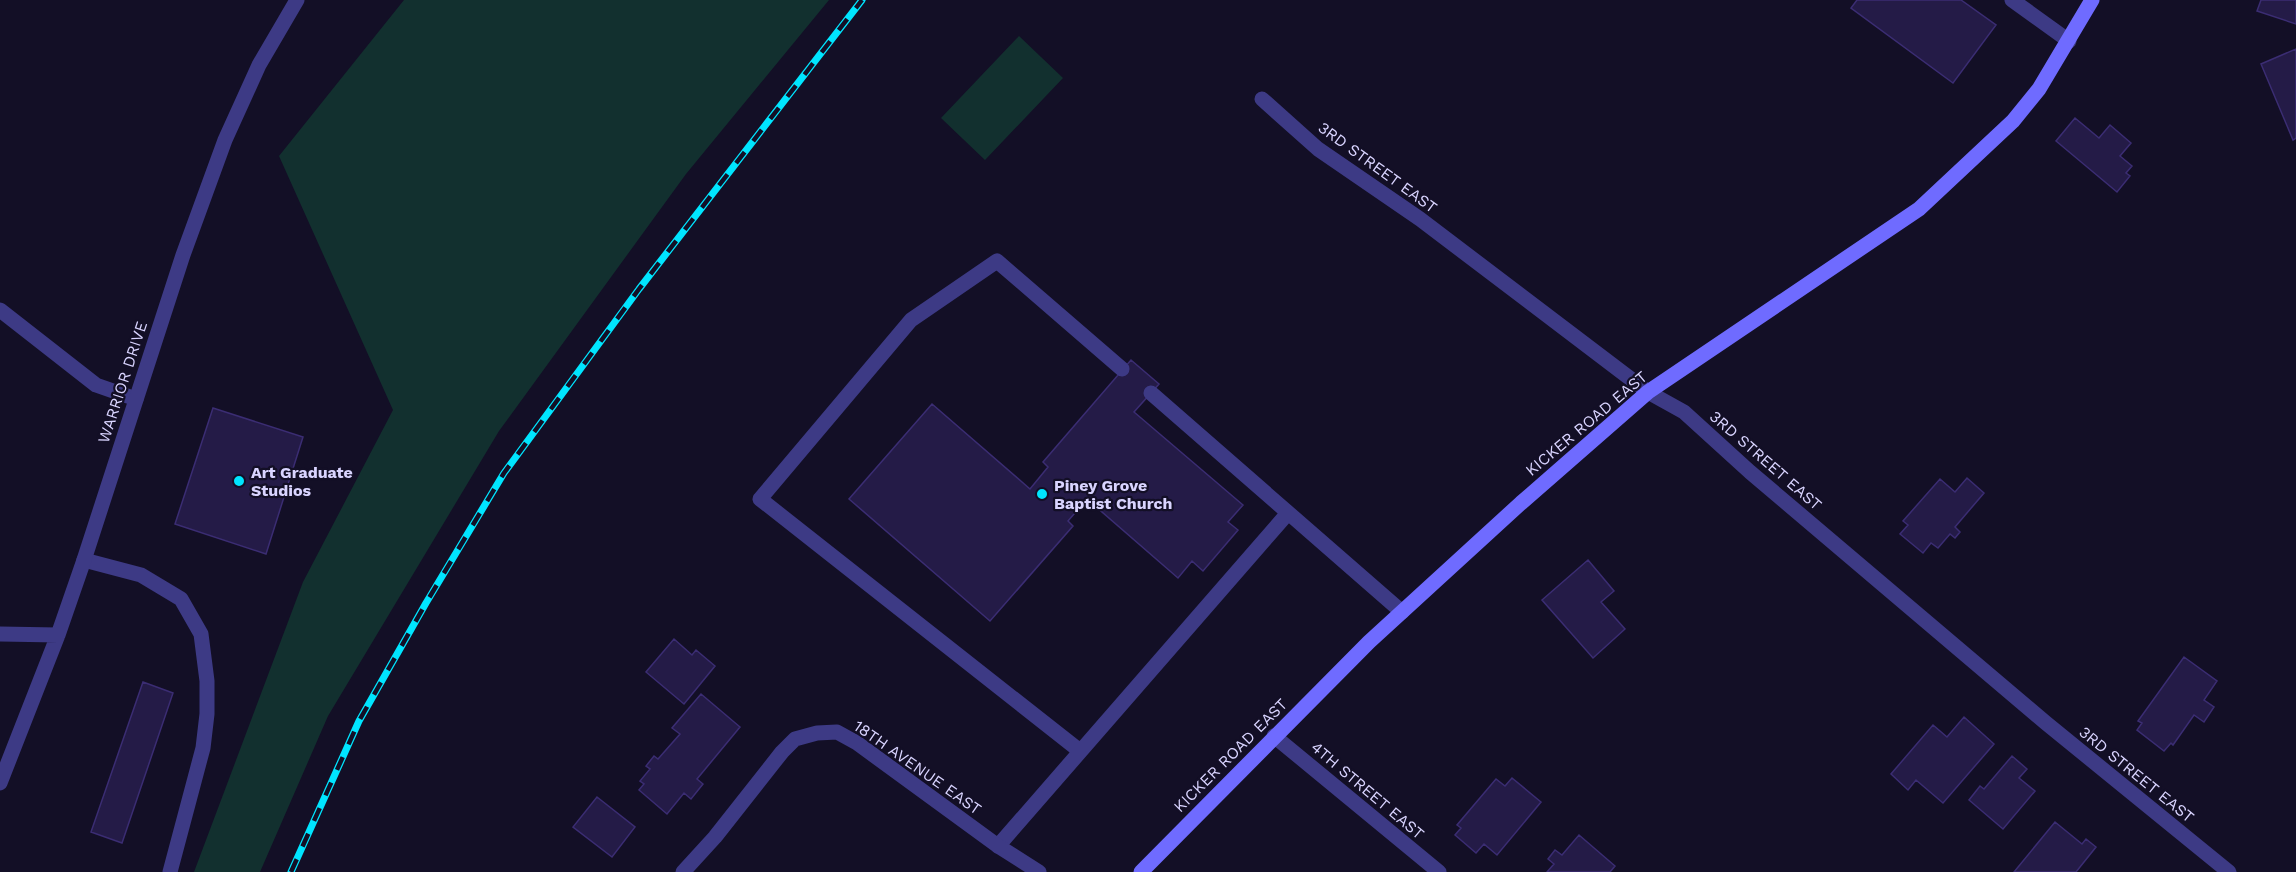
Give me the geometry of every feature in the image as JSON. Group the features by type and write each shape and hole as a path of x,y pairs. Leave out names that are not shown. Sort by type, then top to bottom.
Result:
{"main road":[{"name":"KICKER ROAD EAST","path":"1141,872 1274,736 1402,612 1521,503 1648,392 1919,209 2013,121 2039,89 2092,0"}],"street":[{"name":"WARRIOR DRIVE","path":"0,783 58,635 183,255 225,140 259,65 297,0"},
{"path":"2012,0 2069,41"},
{"name":"3RD STREET EAST","path":"1262,99 1318,149 1420,219 1648,392 1684,412 1750,472 2046,723 2229,872"},
{"path":"1080,752 760,499 910,320 996,261 1122,369"},
{"path":"0,310 96,385 136,399"},
{"path":"1151,393 1402,612"},
{"path":"998,846 1288,513"},
{"path":"84,560 141,574 181,599 201,634 207,681 207,714 204,737 170,872"},
{"path":"0,634 58,635"},
{"name":"18TH AVENUE EAST","path":"683,872 715,837 782,752 795,739 817,733 837,732 857,743 998,846 1039,872"},
{"name":"4TH STREET EAST","path":"1274,736 1438,871"}],"green space":[{"path":"404,0 829,0 686,174 499,431 328,716 260,872 194,872 303,582 393,410 279,156"},
{"path":"1019,36 1063,78 985,160 941,118"}],"building":[{"path":"1857,0 1961,0 1996,25 1953,83 1851,8"},
{"path":"2261,0 2296,0 2296,24 2257,11"},
{"path":"2296,49 2296,138 2293,140 2261,64"},
{"path":"2075,118 2099,138 2110,125 2131,143 2120,156 2132,166 2126,173 2130,176 2117,192 2056,141"},
{"name":"Piney Grove Baptist Church","path":"1131,360 1159,384 1134,412 1243,505 1228,522 1238,530 1203,571 1192,561 1178,578 1087,499 1068,521 1073,526 990,621 849,499 932,404 1030,489 1048,467 1043,462"},
{"name":"Art Graduate Studios","path":"213,408 303,437 266,554 175,524"},
{"path":"1967,478 1984,493 1955,527 1960,532 1955,538 1950,534 1938,548 1931,543 1923,553 1900,534 1908,525 1903,521 1940,479 1955,492"},
{"path":"1588,560 1614,591 1601,602 1625,629 1593,658 1542,600"},
{"path":"674,639 692,655 696,650 715,666 684,704 646,672"},
{"path":"2184,657 2217,681 2204,700 2214,707 2204,722 2194,715 2173,745 2171,743 2164,751 2137,730 2142,723 2138,721"},
{"path":"143,682 173,693 122,843 91,832"},
{"path":"701,694 740,727 697,779 703,784 691,799 684,793 667,814 639,790 644,784 640,781 650,769 646,766 654,756 658,759 680,734 672,728"},
{"path":"1964,717 1994,744 1943,803 1916,780 1908,790 1891,774 1933,725 1947,737"},
{"path":"2012,756 2027,769 2019,778 2035,791 2003,829 1969,800 1980,786 1984,789"},
{"path":"1512,778 1541,802 1497,855 1484,844 1476,853 1455,835 1461,828 1457,825 1496,779 1505,786"},
{"path":"597,797 635,827 612,857 573,827"},
{"path":"2055,822 2082,844 2086,839 2096,847 2076,872 2014,872"},
{"path":"1579,835 1615,866 1610,872 1547,872 1554,864 1548,859 1555,850 1562,855"}],"railway":[{"path":"291,872 359,721 504,473 639,289 862,0"}],"place":[{"name":"Art Graduate Studios","path":"239,481"},
{"name":"Piney Grove Baptist Church","path":"1042,494"}]}
